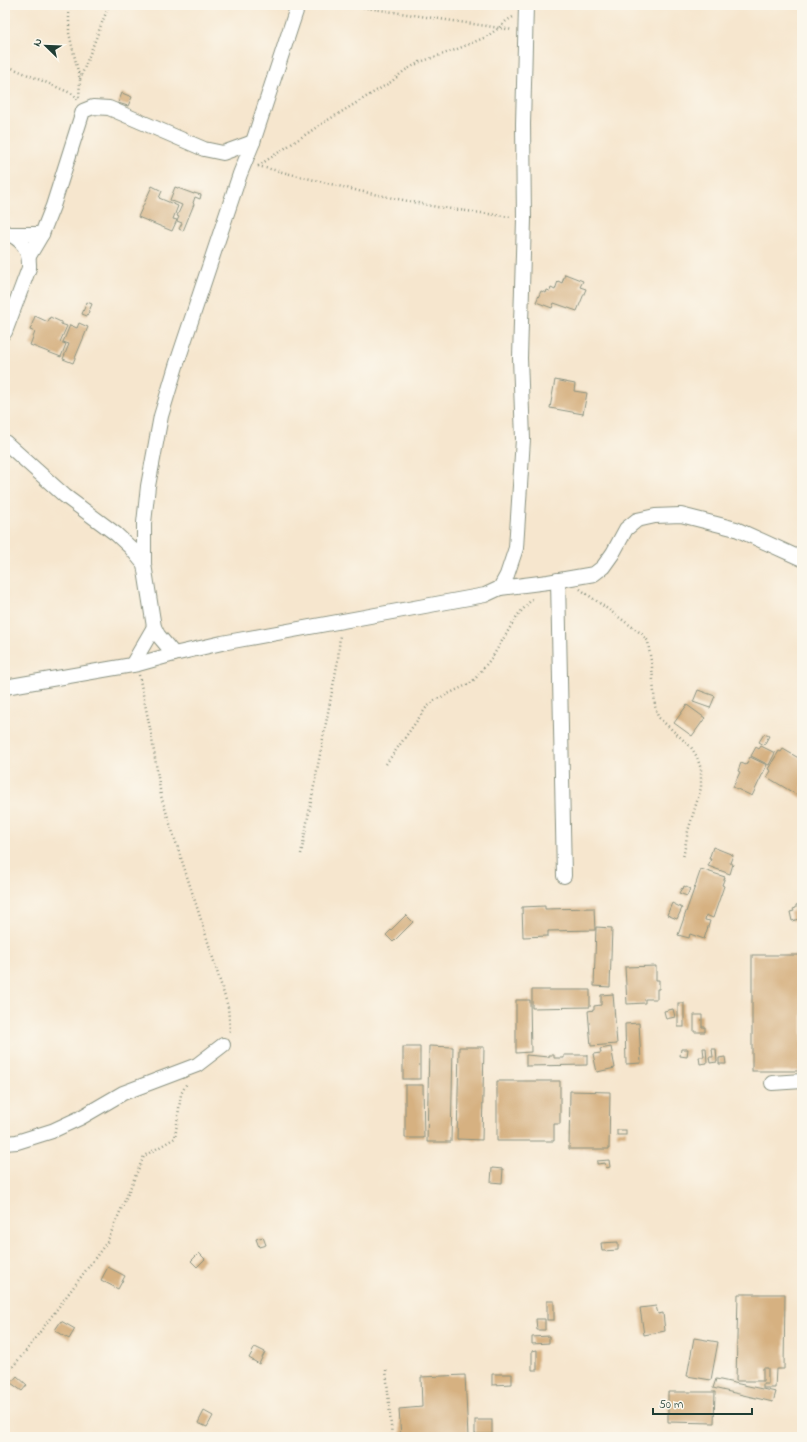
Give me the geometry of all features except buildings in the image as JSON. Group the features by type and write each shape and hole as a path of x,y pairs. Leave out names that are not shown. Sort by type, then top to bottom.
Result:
{"street":[{"path":"174,654 158,635 154,627 144,564 144,523 148,486 161,416 178,358 242,168 253,142 298,5"},
{"path":"500,588 516,548 523,440 520,358 524,219 523,124 526,7"},
{"path":"29,256 42,234 53,206 81,106 109,108 204,149 223,153 242,168"},
{"path":"223,153 253,142"},
{"path":"7,233 42,234"},
{"path":"5,332 29,268 29,256 25,246 7,233"},
{"path":"5,442 65,496 116,534 131,548 144,564"},
{"path":"5,687 135,664 222,643 486,595 500,588 594,574 603,567 626,529 637,520 655,516 681,514 736,529 802,559"},
{"path":"557,580 564,876"},
{"path":"135,664 154,627"},
{"path":"5,1143 17,1142 52,1131 80,1118 123,1093 197,1065 223,1045"},
{"path":"772,1083 802,1081"}],"path":[{"path":"69,5 70,33 80,80 81,106"},
{"path":"80,80 109,5"},
{"path":"347,5 526,31"},
{"path":"258,166 285,147 391,82 404,71 420,62 486,37 526,7"},
{"path":"5,65 73,94 81,106"},
{"path":"242,168 258,166 359,191 437,207 524,219"},
{"path":"386,764 426,708 435,700 469,684 476,679 493,656 516,616 557,580 600,603 642,634 648,641 655,706 658,718 691,747 697,757 701,769 701,788 688,831 683,858"},
{"path":"301,854 338,660 341,622"},
{"path":"135,664 161,796 228,1007 230,1030 223,1045"},
{"path":"5,1376 25,1352 107,1242 144,1156 175,1138 181,1094 197,1065"},
{"path":"386,1370 392,1437"}]}
